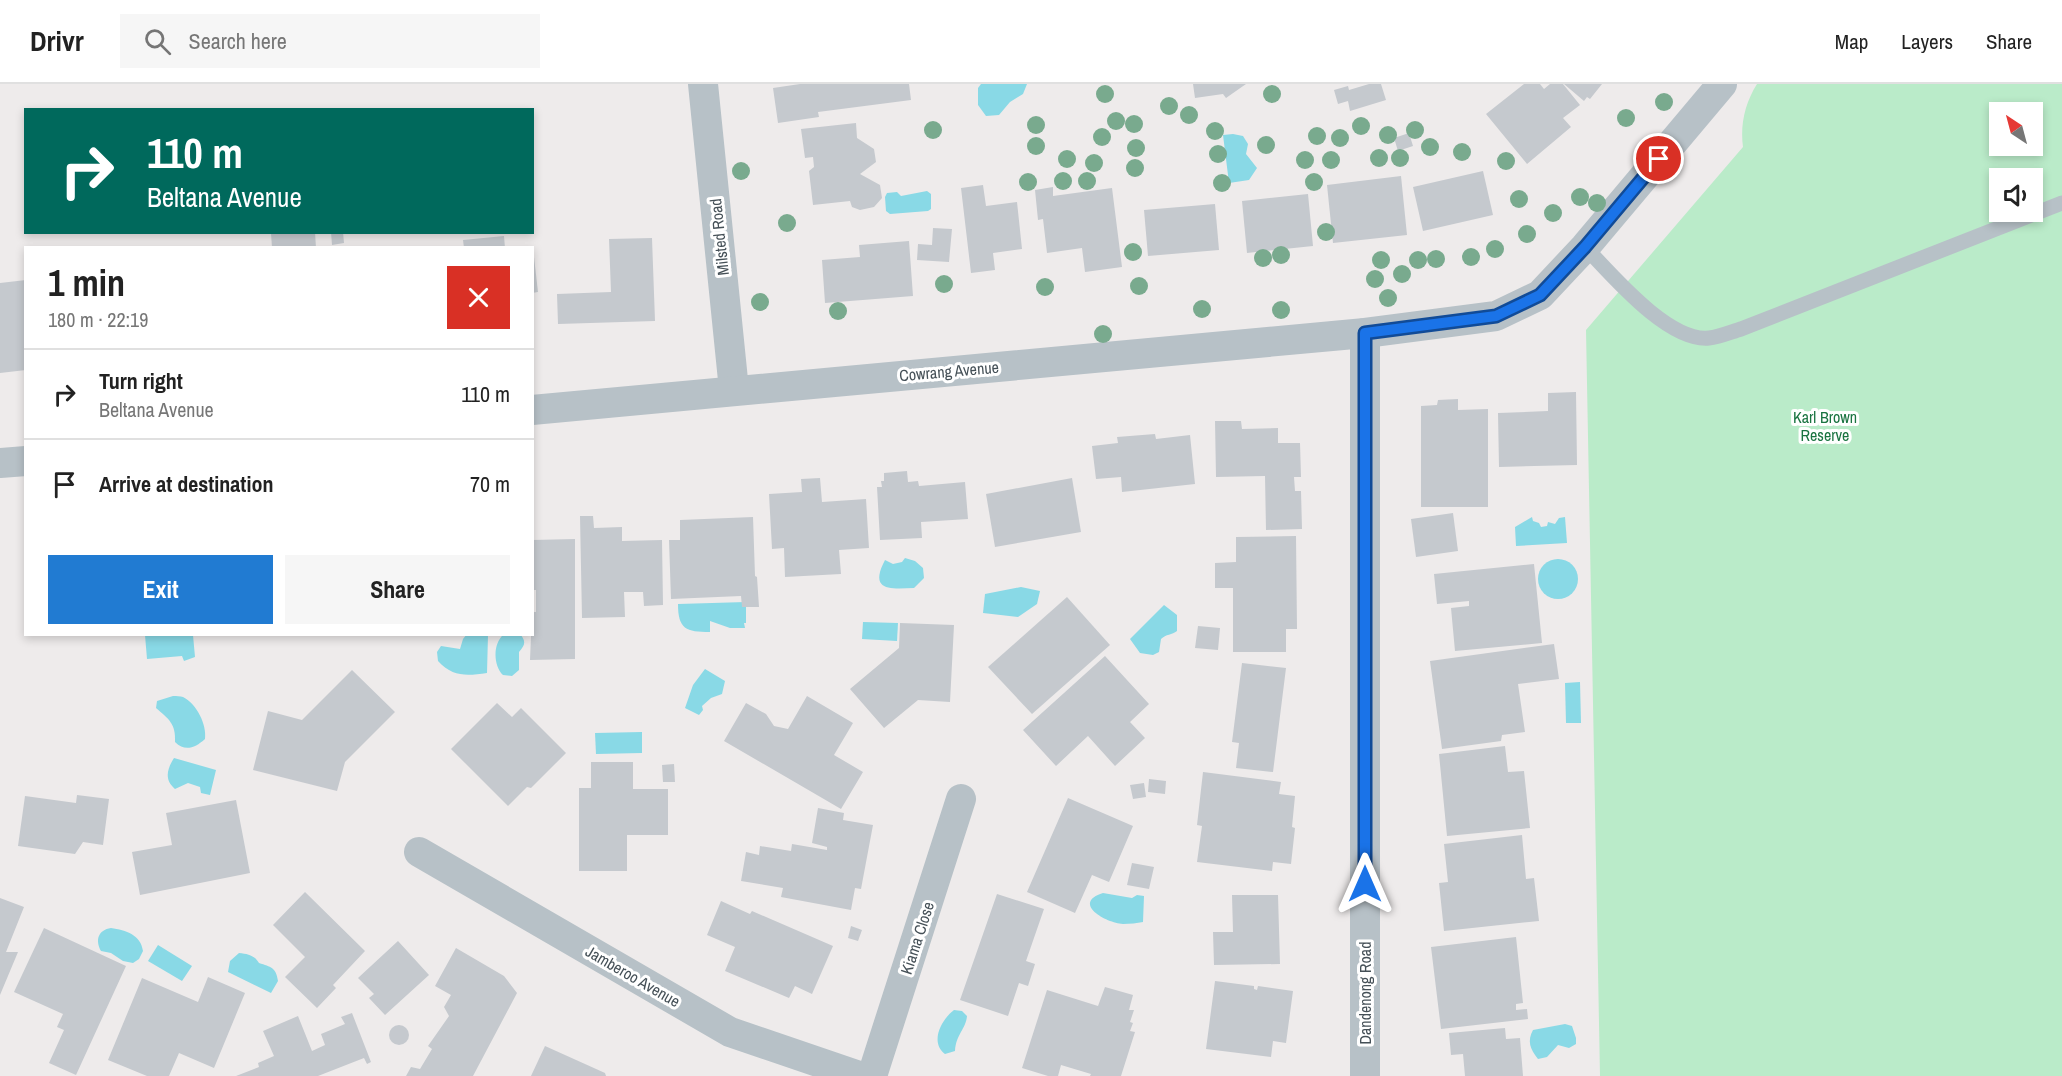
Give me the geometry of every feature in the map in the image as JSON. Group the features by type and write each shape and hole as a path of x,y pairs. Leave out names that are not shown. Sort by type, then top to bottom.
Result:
{"street":[{"name":"Milsted Road","path":"703,84 734,390"},
{"name":"Cowrang Avenue","path":"534,410 1365,333 1496,316 1540,295 1585,247 1722,84"},
{"name":"Dandenong Road","path":"1365,333 1365,1076"},
{"path":"0,463 24,461"},
{"name":"Kiama Close","path":"872,1076 961,799"},
{"name":"Jamberoo Avenue","path":"419,852 730,1032 858,1076"}],"lane":[{"path":"1585,247 1659,318 1680,333 1708,338 1741,329 2062,203"}],"green space":[{"name":"Karl Brown Reserve","path":"1757,84 2062,84 2062,1076 1600,1076 1586,330 1743,147 1743,122"}],"water":[{"path":"981,84 1027,84 1023,94 1010,102 999,115 986,116 978,105 978,88"},
{"path":"1223,135 1243,136 1248,144 1246,154 1257,168 1249,180 1229,183"},
{"path":"927,191 931,194 931,209 928,211 890,214 886,211 887,193 897,192 901,196"},
{"path":"1532,517 1533,521 1539,523 1541,527 1547,526 1548,522 1555,524 1559,518 1565,517 1567,543 1516,546 1515,527"},
{"path":"905,558 915,561 923,568 924,578 914,588 891,588 881,583 880,570 885,560 893,564 902,562"},
{"path":"1558,559 1566,560 1572,565 1577,571 1577,587 1572,593 1566,598 1558,599 1550,598 1544,593 1539,587 1538,579 1539,571 1544,565 1550,560"},
{"path":"1021,587 1040,591 1037,604 1018,617 983,613 985,594"},
{"path":"746,602 745,628 730,628 710,621 710,632 689,630 682,624 678,612 678,604"},
{"path":"1164,605 1177,615 1177,631 1161,639 1159,652 1153,655 1140,653 1130,639"},
{"path":"863,622 898,623 897,641 862,639"},
{"path":"145,636 193,636 195,657 184,661 182,656 147,659"},
{"path":"465,636 488,636 487,673 473,675 455,673 438,661 437,652 441,646 460,649"},
{"path":"502,636 521,636 524,642 519,652 519,670 512,676 503,675 497,666 496,649"},
{"path":"705,669 725,681 722,694 711,698 702,706 703,710 699,715 685,708 693,685"},
{"path":"1580,682 1581,723 1566,723 1565,683"},
{"path":"173,696 188,700 203,721 205,739 194,747 182,747 175,742 171,722 156,708 157,701"},
{"path":"642,732 642,753 596,754 595,733"},
{"path":"174,758 216,770 210,795 201,793 200,787 188,783 175,789 172,786 168,774"},
{"path":"1103,893 1132,898 1137,895 1144,896 1143,922 1116,923 1095,912 1090,902 1094,897"},
{"path":"111,928 122,930 136,937 143,951 139,959 133,963 123,961 111,953 101,951 98,943 99,936 103,931"},
{"path":"158,945 192,966 182,981 148,961"},
{"path":"239,953 251,955 259,963 274,970 278,981 271,993 228,972 230,961"},
{"path":"954,1010 962,1011 967,1016 966,1021 957,1040 955,1051 945,1054 938,1043 939,1031 945,1019"},
{"path":"1565,1024 1572,1026 1576,1044 1569,1048 1558,1045 1547,1057 1538,1059 1530,1045 1533,1030"}],"building":[{"path":"800,84 909,84 911,100 818,112 819,117 778,123 773,88"},
{"path":"1193,84 1246,84 1226,98 1223,94 1195,98"},
{"path":"1369,84 1381,84 1386,100 1350,111 1348,101 1338,104 1334,90 1348,86 1349,90"},
{"path":"1524,84 1540,84 1544,89 1550,84 1563,84 1580,105 1563,118 1571,127 1527,164 1486,114"},
{"path":"1564,84 1602,84 1590,99 1587,97 1584,101"},
{"path":"856,123 857,138 874,149 876,162 860,174 880,185 882,198 874,207 860,210 852,207 850,201 813,205 809,171 814,167 813,157 805,158 801,129"},
{"path":"1409,133 1413,146 1398,151 1394,138"},
{"path":"1483,171 1493,215 1423,231 1413,187"},
{"path":"1401,176 1407,235 1333,243 1327,185"},
{"path":"983,185 986,206 1017,202 1022,249 993,253 995,270 971,273 961,188"},
{"path":"1053,187 1053,196 1112,188 1122,267 1085,272 1082,248 1047,253 1043,219 1038,220 1035,190"},
{"path":"1308,194 1313,246 1247,253 1242,201"},
{"path":"1215,204 1219,250 1148,256 1144,210"},
{"path":"933,228 952,229 949,262 917,260 918,244 932,245"},
{"path":"271,234 315,234 316,246 272,246"},
{"path":"331,234 343,234 344,243 332,245"},
{"path":"504,236 505,246 464,246 463,240"},
{"path":"652,238 655,321 558,324 557,294 611,292 609,239"},
{"path":"909,241 913,296 825,303 822,260 860,257 859,245"},
{"path":"534,257 538,292 534,293"},
{"path":"24,280 24,370 0,373 0,283"},
{"path":"1576,392 1577,465 1499,467 1498,413 1548,411 1548,393"},
{"path":"1458,399 1458,410 1488,409 1488,507 1421,507 1421,406 1437,405 1438,400"},
{"path":"1215,421 1241,421 1242,429 1278,428 1278,443 1300,443 1301,477 1294,477 1295,491 1301,491 1302,529 1266,530 1265,476 1216,477"},
{"path":"1155,434 1156,439 1190,435 1195,484 1122,492 1121,477 1096,479 1092,446 1118,443 1117,437"},
{"path":"907,471 908,482 918,481 919,486 965,482 968,519 921,522 922,538 880,540 877,487 882,487 881,481 884,481 884,473"},
{"path":"820,478 822,502 866,499 869,548 839,550 841,574 785,577 784,548 772,549 769,494 802,492 801,479"},
{"path":"1072,478 1081,532 995,547 986,494"},
{"path":"1453,513 1458,551 1416,557 1411,519"},
{"path":"580,516 593,516 594,528 622,527 622,541 662,540 663,605 644,606 643,592 624,592 625,617 582,618"},
{"path":"753,517 755,576 757,577 759,607 742,607 741,596 671,599 669,540 680,540 680,520"},
{"path":"1296,536 1297,629 1286,629 1286,652 1233,652 1233,588 1215,588 1215,563 1236,562 1236,537"},
{"path":"575,539 575,659 530,660 531,636 534,636 534,612 536,612 534,540"},
{"path":"1534,564 1542,643 1455,651 1451,608 1469,606 1469,601 1437,604 1434,574"},
{"path":"1067,597 1110,645 1032,714 988,667"},
{"path":"900,623 954,625 950,702 918,700 884,728 850,689 899,648"},
{"path":"1198,626 1220,628 1218,650 1195,648"},
{"path":"1554,644 1559,679 1518,684 1525,732 1502,735 1501,741 1442,749 1430,661"},
{"path":"1105,656 1149,704 1130,722 1145,738 1115,766 1088,736 1056,766 1023,730"},
{"path":"1242,663 1286,668 1273,772 1236,768 1239,743 1232,742"},
{"path":"352,670 395,712 345,762 337,791 253,770 268,711 302,720"},
{"path":"807,696 853,723 834,755 863,772 841,809 724,741 746,703 766,714 774,726 788,729"},
{"path":"497,703 512,717 521,708 566,753 531,788 527,787 508,806 451,749"},
{"path":"1505,746 1508,772 1524,771 1530,828 1447,836 1439,754"},
{"path":"591,762 633,762 633,789 668,789 668,835 627,835 627,871 579,871 579,788 591,788"},
{"path":"674,764 675,782 663,782 662,765"},
{"path":"1203,772 1281,782 1279,794 1295,796 1292,827 1295,828 1291,864 1273,862 1272,871 1197,862 1202,826 1197,825"},
{"path":"1149,779 1166,781 1165,794 1148,792"},
{"path":"1144,783 1146,797 1133,799 1130,785"},
{"path":"77,795 109,799 103,845 83,842 75,854 18,846 25,796 76,803"},
{"path":"1068,798 1133,826 1109,882 1092,875 1075,913 1027,892"},
{"path":"236,800 250,873 140,895 132,852 172,845 166,813"},
{"path":"818,808 844,813 843,820 873,825 861,889 855,888 851,910 781,897 783,888 741,881 746,852 759,855 760,846 791,851 792,844 827,850 827,847 812,843"},
{"path":"1522,835 1526,879 1534,878 1539,921 1444,931 1439,883 1448,882 1444,844"},
{"path":"1132,863 1154,867 1149,889 1127,885"},
{"path":"305,892 365,951 333,985 336,988 317,1008 285,977 305,957 273,925"},
{"path":"997,894 1044,909 1026,961 1035,964 1028,986 1019,983 1008,1016 960,1000"},
{"path":"1232,895 1278,895 1280,964 1214,965 1213,932 1233,932"},
{"path":"0,898 24,907 6,952 18,952 0,995"},
{"path":"721,901 750,914 752,911 833,946 812,994 795,986 789,998 725,971 735,947 707,935"},
{"path":"851,926 862,930 858,941 848,938"},
{"path":"44,928 126,966 76,1075 49,1063 64,1030 57,1027 63,1014 14,992"},
{"path":"1516,937 1523,1003 1516,1004 1516,1010 1527,1009 1528,1019 1441,1029 1431,947"},
{"path":"398,941 429,975 385,1015 369,998 374,994 358,978"},
{"path":"456,948 504,976 517,993 473,1076 406,1076 411,1067 420,1069 432,1049 428,1046 449,1016 444,1007 451,995 435,986"},
{"path":"208,977 245,993 214,1068 179,1053 169,1076 147,1076 108,1060 142,978 198,1002"},
{"path":"1215,981 1254,986 1257,990 1258,986 1293,991 1286,1043 1273,1041 1271,1057 1206,1049"},
{"path":"1105,987 1133,995 1129,1010 1134,1010 1130,1031 1135,1032 1121,1076 1090,1076 1091,1074 1061,1065 1058,1076 1048,1076 1022,1068 1047,990 1098,1006"},
{"path":"352,1013 371,1062 367,1064 364,1058 318,1076 236,1076 259,1067 258,1063 274,1056 263,1031 298,1016 312,1051 325,1045 321,1034 345,1024 341,1017"},
{"path":"399,1025 406,1028 409,1035 406,1042 399,1045 392,1042 389,1035 392,1028"},
{"path":"1505,1028 1506,1039 1520,1038 1523,1076 1465,1076 1463,1054 1451,1055 1449,1033"},
{"path":"545,1046 605,1073 606,1076 531,1076"}],"route":[{"path":"1365,884 1365,333 1496,316 1540,295 1585,247 1659,159"}]}
